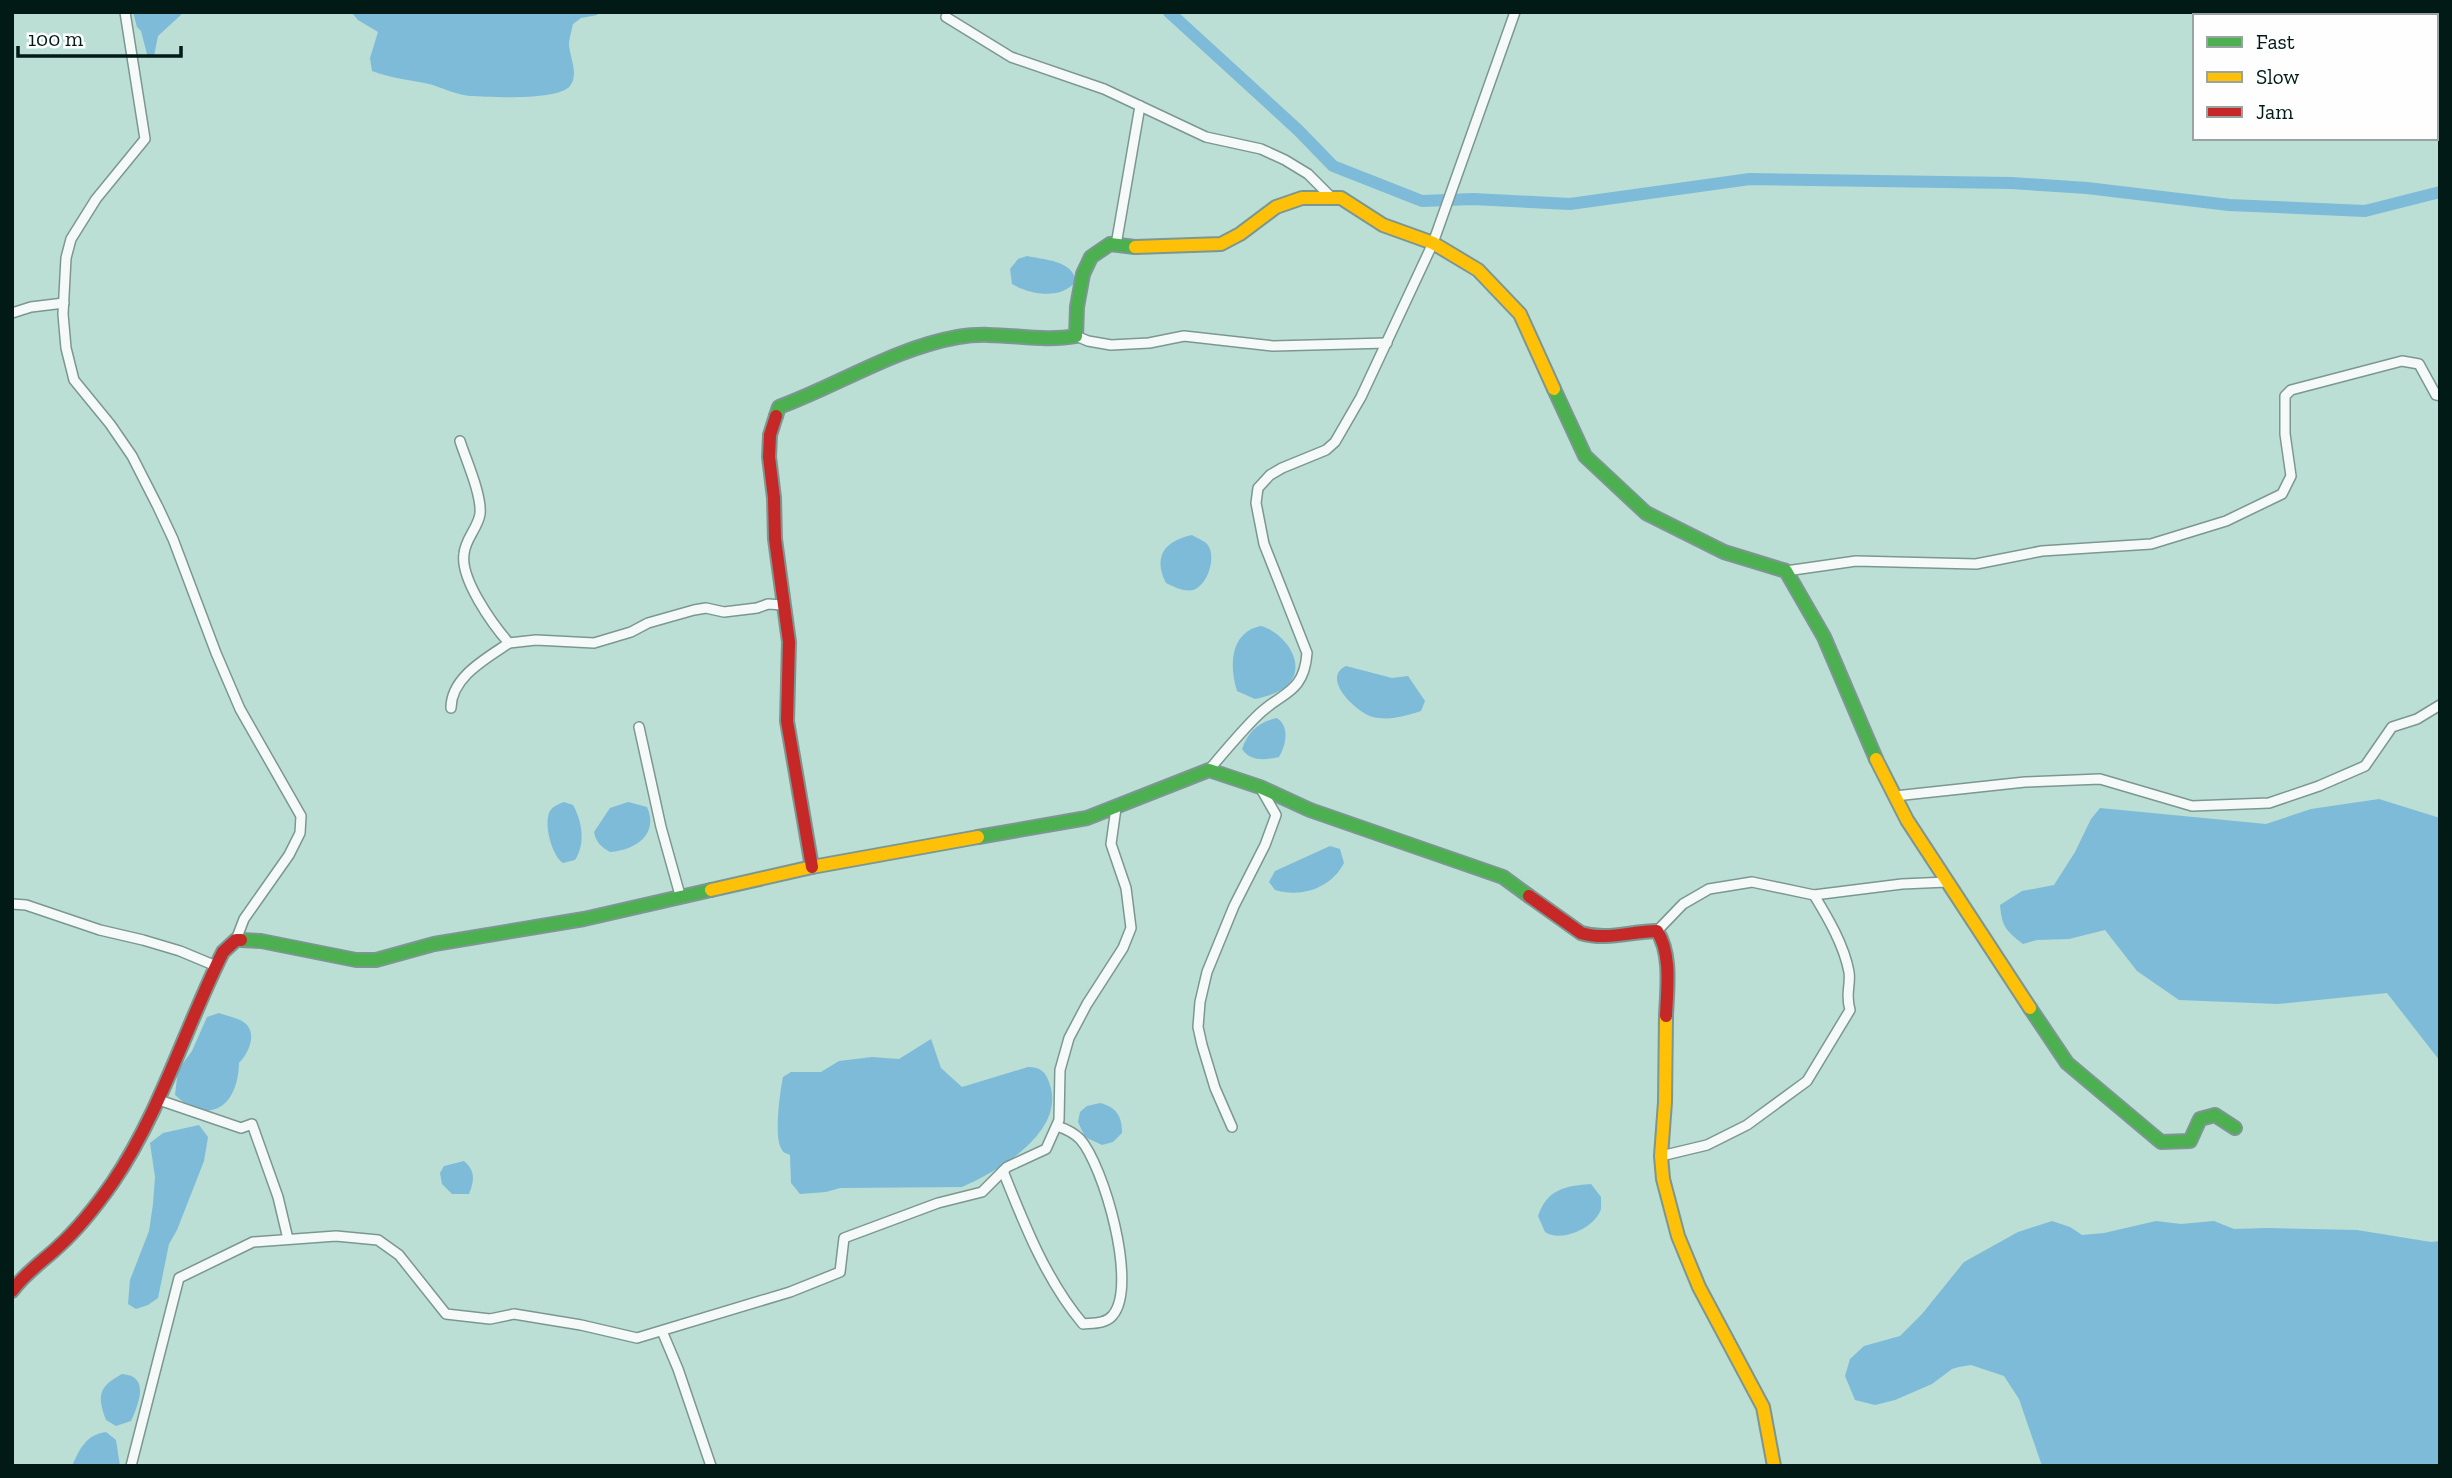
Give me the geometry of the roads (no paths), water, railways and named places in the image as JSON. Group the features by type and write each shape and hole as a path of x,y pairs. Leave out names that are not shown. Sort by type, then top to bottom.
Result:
{"street":[{"path":"12,1291 20,1278 61,1244 94,1208 127,1159 159,1100 223,952 236,940 244,919 289,855 300,833 301,816 240,709 211,641 173,538 132,456 74,380 66,348 66,258 71,239 96,199 145,139 125,12"},
{"path":"236,940 261,940 356,960 376,960 434,944 584,919 812,867 1087,818 1209,770 1258,715 1283,698 1297,684 1306,670 1307,653 1264,544 1256,503 1258,488 1270,475 1326,450 1335,442 1361,397 1433,243 1516,12"},
{"path":"946,17 1012,57 1104,89 1206,136 1261,149 1308,174 1333,198"},
{"path":"1116,245 1140,106"},
{"path":"1076,336 1083,275 1092,256 1110,244 1143,247 1221,244 1240,234 1276,207 1302,198 1341,198 1383,225 1433,243 1478,270 1520,314 1585,456 1646,513 1724,552 1786,571 1856,561 1976,564 2042,551 2151,544 2226,521 2282,494 2291,476 2285,396 2291,390 2402,361 2419,364 2436,395 2440,396"},
{"path":"12,313 31,307 64,303"},
{"path":"812,867 787,721 789,642 775,539 769,457 771,435 779,407 803,399 895,357 959,337 1076,336 1111,345 1149,343 1184,336 1273,346 1387,343"},
{"path":"460,441 480,513 464,552 464,568 492,621 509,643"},
{"path":"1786,571 1824,637 1875,757 1907,820 2067,1063 2161,1142 2190,1142 2200,1119 2215,1115 2235,1128"},
{"path":"451,708 461,680 509,643 536,640 594,643 694,610 706,608 724,612 768,604 783,605"},
{"path":"1895,796 2025,782 2100,779 2192,806 2269,803 2319,786 2365,766 2392,727 2417,719 2440,705"},
{"path":"639,727 661,827 680,895"},
{"path":"1209,770 1260,787 1310,810 1503,877 1590,937 1657,931"},
{"path":"1232,1127 1215,1088 1198,1027 1207,972 1276,816 1260,787"},
{"path":"131,1466 179,1279 253,1242 336,1236 378,1240 399,1255 446,1314 490,1319 514,1314 637,1338 790,1292 840,1272 844,1238 938,1203 982,1192 1003,1171 1046,1149 1059,1120 1060,1070 1069,1038 1123,948 1131,928 1126,888 1111,845 1116,808"},
{"path":"1657,931 1683,904 1709,889 1752,881 1814,895 1902,884 1947,882"},
{"path":"1661,1156 1707,1145 1747,1125 1807,1081 1841,1027 1850,1010 1846,997 1850,975 1846,958 1814,895"},
{"path":"12,904 26,905 100,930 156,943 216,966"},
{"path":"1657,931 1667,964 1665,1102 1661,1156 1663,1179 1678,1237 1699,1287 1763,1408 1774,1466"},
{"path":"159,1100 241,1128 252,1124 278,1197 288,1240"},
{"path":"1003,1171 1019,1211 1065,1302 1083,1324 1101,1323 1113,1316 1123,1294 1121,1256 1100,1175 1079,1138 1071,1131 1057,1126"},
{"path":"662,1331 683,1382 711,1466"}],"water":[{"path":"133,12 184,12 158,36 154,56 148,58"},
{"path":"351,12 598,12 597,15 581,18 573,24 569,45 574,76 570,86 552,94 507,97 465,95 372,71 370,58 378,32 358,20"},
{"path":"1027,256 1063,265 1069,269 1076,281 1063,291 1046,294 1028,291 1012,284 1010,269 1018,259"},
{"path":"1192,535 1210,548 1210,569 1203,583 1193,590 1176,588 1166,583 1162,574 1161,558 1174,541"},
{"path":"1261,626 1275,633 1288,646 1295,661 1295,670 1290,683 1282,690 1255,699 1237,691 1233,661 1234,651 1243,635"},
{"path":"1346,666 1392,678 1408,676 1425,701 1421,711 1391,718 1366,714 1351,702 1339,686 1339,671"},
{"path":"1277,718 1284,726 1286,736 1279,757 1259,759 1242,749 1247,738 1259,725"},
{"path":"2379,799 2440,818 2440,1061 2387,993 2278,1004 2179,1000 2137,971 2105,930 2069,939 2037,940 2023,944 2003,923 2000,905 2022,891 2054,885 2100,808 2266,824 2311,809"},
{"path":"564,802 573,805 576,811 582,840 575,860 563,863 552,847 548,816 551,809"},
{"path":"628,802 647,807 650,825 643,839 636,844 610,852 599,844 594,832 610,808"},
{"path":"1330,846 1340,849 1344,863 1324,885 1295,893 1275,890 1269,882 1275,871"},
{"path":"219,1013 245,1023 251,1033 250,1044 239,1063 234,1091 228,1100 220,1107 200,1110 175,1095 178,1070 192,1051 207,1017"},
{"path":"931,1039 941,1068 962,1087 1028,1067 1042,1071 1050,1085 1052,1102 1048,1119 1039,1134 1010,1160 962,1187 840,1188 800,1194 791,1183 790,1155 783,1151 779,1142 778,1114 783,1077 791,1072 821,1072 839,1061 872,1057 899,1059"},
{"path":"1100,1103 1117,1113 1122,1133 1113,1142 1102,1145 1085,1137 1078,1122 1080,1112 1087,1106"},
{"path":"199,1125 208,1137 204,1161 169,1244 158,1298 136,1309 128,1304 130,1280 149,1231 153,1204 155,1177 150,1143 163,1133"},
{"path":"464,1161 473,1176 469,1194 452,1194 442,1184 440,1173 444,1166"},
{"path":"1591,1184 1601,1197 1598,1216 1585,1228 1568,1235 1545,1232 1538,1216 1546,1200 1565,1188"},
{"path":"2052,1221 2070,1227 2082,1235 2104,1233 2156,1221 2181,1224 2214,1221 2234,1229 2357,1230 2431,1242 2440,1241 2440,1466 2042,1466 2019,1399 2004,1376 1971,1365 1952,1369 1932,1384 1895,1400 1875,1405 1855,1400 1845,1376 1850,1359 1864,1346 1900,1336 1922,1314 1964,1262 2018,1232"},
{"path":"122,1374 136,1380 140,1392 131,1421 116,1426 106,1420 101,1398 108,1383"},
{"path":"106,1432 116,1440 120,1466 72,1466 84,1443 93,1436"}],"waterway":[{"path":"1169,12 1298,130 1333,166 1422,201 1473,199 1570,204 1750,179 2011,183 2087,188 2229,205 2365,211 2440,192"}]}
